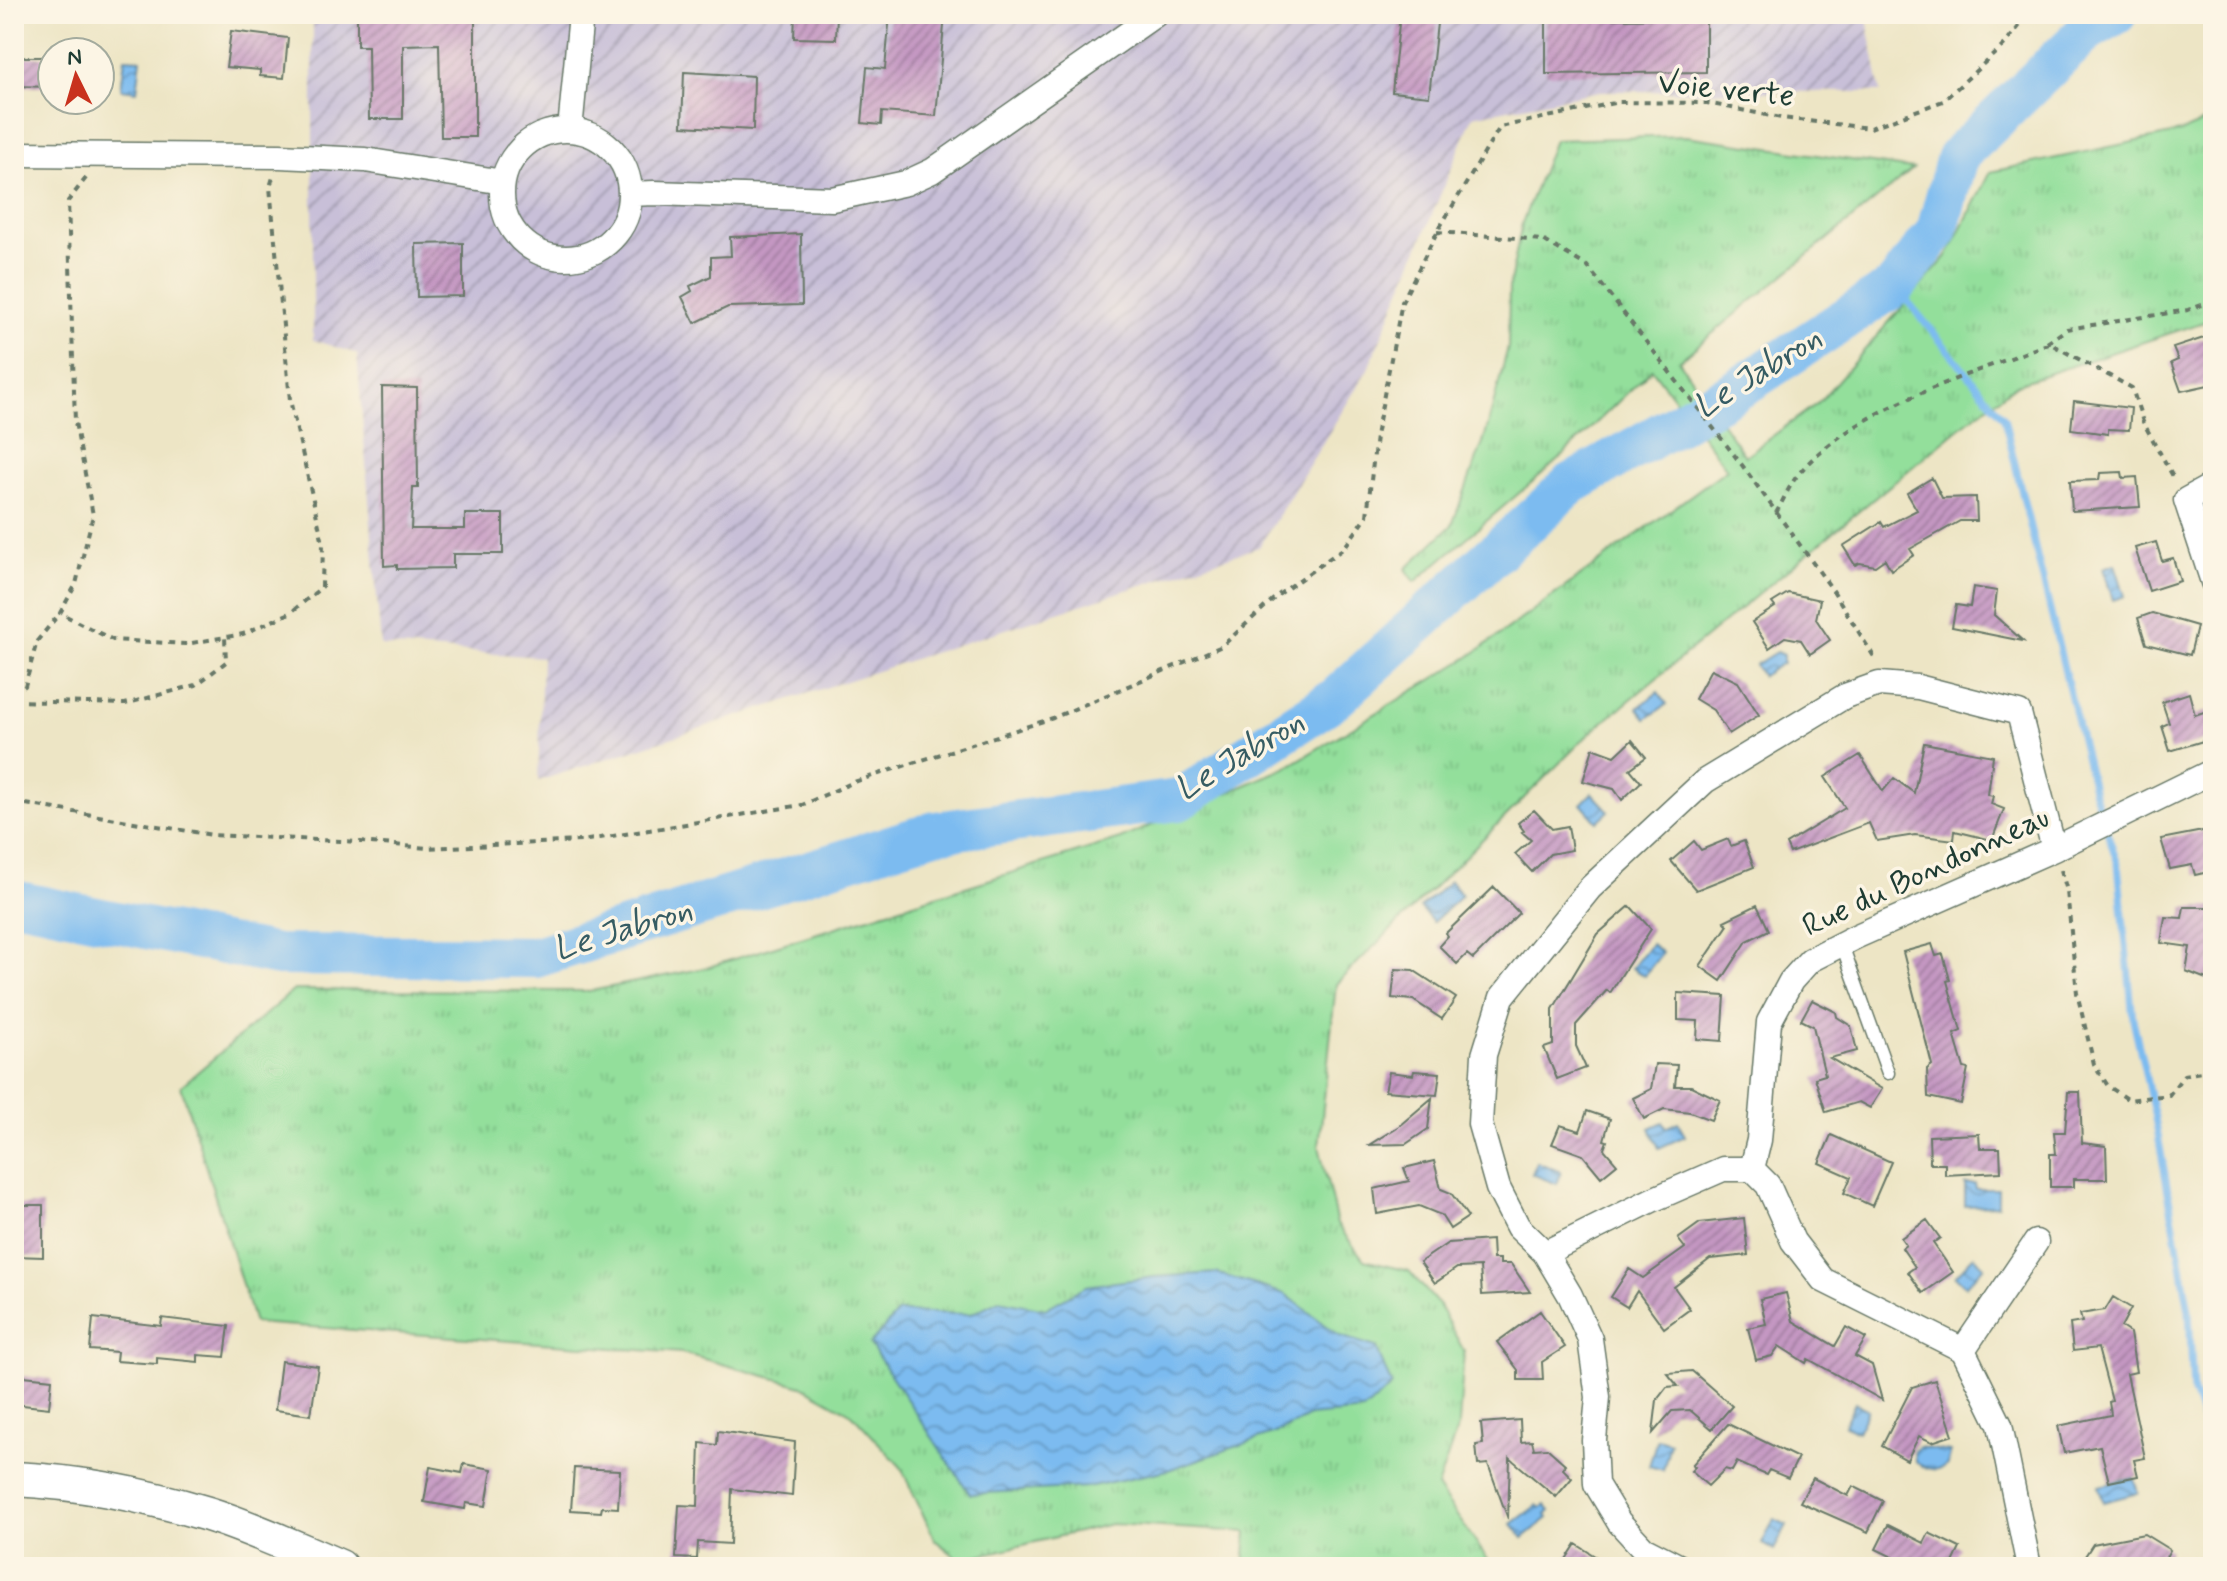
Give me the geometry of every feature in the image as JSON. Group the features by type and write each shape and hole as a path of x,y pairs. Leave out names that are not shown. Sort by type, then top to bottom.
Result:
{"main road":[{"path":"14,1479 53,1481 131,1493 211,1515 340,1567"}],"street":[{"path":"570,130 581,14"},
{"path":"630,194 832,199 906,183 932,171 1156,14"},
{"path":"570,130 596,138 617,156 630,194 623,222 606,244 580,256 553,256 527,245 517,235 504,210 503,182 513,158 532,139 570,130"},
{"path":"14,154 280,156 365,160 503,182"},
{"path":"2213,485 2186,500 2213,582"},
{"path":"1680,1567 1643,1548 1619,1522 1596,1484 1594,1440 1598,1397 1590,1339 1570,1295 1545,1253 1518,1227 1498,1188 1480,1124 1484,1055 1502,997 1590,888 1705,781 1845,696 1879,684 1918,687 2019,713 2054,849"},
{"name":"Rue du Bondonneau","path":"1752,1169 1759,1140 1769,1022 1791,981 1810,960 2054,849 2213,771"},
{"path":"1545,1253 1723,1169 1752,1169 1768,1185 1793,1241 1823,1280 1963,1350 2000,1425 2029,1567"},
{"path":"1963,1350 2036,1242"}],"lane":[{"path":"1842,945 1888,1073"}],"path":[{"name":"Voie verte","path":"14,802 212,835 427,848 582,841 802,805 854,782 1053,718 1222,646 1278,595 1344,548 1367,516 1376,436 1402,302 1437,232 1500,127 1619,102 1707,103 1781,118 1870,128 1943,101 2005,44 2029,14"},
{"path":"14,694 25,686 37,641 60,613 76,584 93,515 75,422 68,201 105,154"},
{"path":"60,613 113,640 186,644 243,634 290,613 322,587 323,543 290,400 281,314 270,187 280,156"},
{"path":"1437,232 1543,240 1587,266 1742,465 1834,592 1876,660 1879,684"},
{"path":"1776,513 1797,476 1846,430 1905,401 2045,344 2067,329 2188,310 2213,301"},
{"path":"2045,344 2049,343 2132,388 2143,422 2186,500"},
{"path":"14,701 125,704 196,685 226,662 225,637"},
{"path":"2054,849 2067,891 2077,993 2094,1064 2108,1086 2129,1100 2169,1095 2184,1075 2213,1070"}],"shaded area":[{"path":"313,14 1866,14 1881,92 1600,91 1473,116 1368,369 1259,547 538,781 542,657 381,646 357,354 313,340"}],"green space":[{"path":"2213,118 2213,319 2017,384 1968,421 1590,733 1336,984 1319,1146 1337,1224 1364,1260 1409,1271 1438,1304 1464,1351 1459,1424 1437,1487 1493,1567 1244,1567 1247,1532 1111,1524 960,1560 935,1540 901,1467 852,1414 802,1386 682,1353 254,1323 181,1086 294,990 591,991 705,968 1120,839 1287,767 1469,657 1727,469 1652,369 1558,460 1415,582 1406,569 1452,525 1485,437 1508,347 1509,288 1522,223 1554,140 1686,136 1913,169 1679,361 1745,456 1818,403 1948,255 1990,172 2181,132"}],"water":[{"path":"125,58 141,59 137,91 121,89"},
{"path":"2115,564 2125,596 2113,600 2103,568"},
{"path":"1776,652 1783,655 1783,663 1762,676 1755,665"},
{"path":"1658,692 1667,704 1646,719 1638,708"},
{"path":"1592,793 1609,811 1597,822 1581,804"},
{"path":"1450,881 1462,895 1433,922 1420,908"},
{"path":"1651,944 1662,953 1644,976 1632,968"},
{"path":"1663,1122 1666,1128 1678,1122 1685,1136 1659,1148 1650,1128"},
{"path":"1537,1162 1561,1172 1557,1184 1532,1174"},
{"path":"1965,1184 1975,1184 1976,1189 1998,1189 1998,1205 1965,1206"},
{"path":"1974,1256 1984,1266 1965,1286 1955,1276"},
{"path":"1216,1273 1285,1294 1340,1336 1376,1347 1392,1386 1363,1411 1309,1416 1281,1431 1168,1470 1087,1487 970,1494 870,1344 898,1312 971,1314 999,1300 1045,1309 1086,1286"},
{"path":"1855,1403 1868,1410 1857,1432 1844,1425"},
{"path":"1657,1439 1670,1443 1663,1470 1649,1466"},
{"path":"1919,1447 1950,1452 1948,1465 1940,1469 1923,1467 1915,1462 1914,1451"},
{"path":"2134,1478 2138,1493 2103,1502 2099,1486"},
{"path":"1537,1505 1540,1508 1545,1505 1550,1511 1546,1515 1548,1518 1523,1538 1512,1524"},
{"path":"1774,1519 1787,1525 1774,1550 1762,1544"}],"building":[{"path":"357,14 475,14 475,137 441,137 439,44 403,45 403,119 369,119 368,46 357,46"},
{"path":"795,14 837,14 836,39 794,38"},
{"path":"890,14 945,14 936,116 882,112 881,125 862,123 867,67 885,69"},
{"path":"1400,14 1438,14 1429,96 1392,92"},
{"path":"1678,14 1706,14 1706,72 1546,74 1546,20 1677,18"},
{"path":"231,31 288,38 284,78 260,76 260,70 226,67"},
{"path":"14,57 36,57 36,87 14,86"},
{"path":"684,72 754,76 753,130 682,126"},
{"path":"801,234 802,305 728,307 695,323 682,297 692,291 690,286 711,276 711,257 731,256 730,237"},
{"path":"463,243 463,296 417,297 416,244"},
{"path":"2213,335 2213,384 2181,391 2171,363 2178,360 2173,348"},
{"path":"382,387 417,388 418,488 413,488 411,529 465,529 465,514 503,514 503,554 453,554 453,568 397,569 397,565 384,566"},
{"path":"2074,401 2131,408 2129,430 2108,429 2108,434 2071,429"},
{"path":"2122,472 2123,478 2137,477 2140,507 2072,511 2070,481 2099,480 2100,473"},
{"path":"1932,478 1942,498 1976,497 1977,521 1960,521 1910,549 1914,555 1891,570 1885,559 1875,566 1855,565 1843,546 1881,522 1884,527 1917,510 1907,493"},
{"path":"2156,542 2162,561 2173,558 2180,581 2149,591 2135,548"},
{"path":"1973,587 1997,591 1994,615 2023,641 1952,627 1956,605 1970,607"},
{"path":"1788,593 1820,600 1816,619 1830,640 1810,654 1801,640 1785,637 1769,648 1752,622 1775,607 1772,603"},
{"path":"2152,613 2197,626 2190,655 2146,644 2138,618"},
{"path":"1711,669 1738,682 1759,715 1729,734 1713,710 1695,699"},
{"path":"2189,693 2195,715 2213,709 2213,738 2170,751 2162,726 2169,723 2162,702"},
{"path":"1632,740 1646,757 1630,769 1641,782 1622,800 1614,789 1583,781 1593,748 1615,756"},
{"path":"1924,743 1993,756 1988,795 1993,796 1991,804 2004,809 1992,840 1955,831 1954,840 1915,835 1877,841 1869,823 1790,853 1786,844 1845,808 1825,777 1860,755 1883,791 1894,778 1914,793"},
{"path":"1534,810 1552,829 1568,826 1572,850 1550,854 1532,872 1515,854 1531,840 1518,823"},
{"path":"2213,829 2213,852 2208,853 2213,871 2195,875 2192,865 2170,869 2161,839"},
{"path":"1728,839 1731,846 1744,841 1754,867 1696,890 1671,861 1694,841 1701,850"},
{"path":"1494,887 1519,913 1473,959 1467,954 1457,964 1439,946 1448,936 1446,933"},
{"path":"1757,905 1769,930 1747,941 1721,981 1700,966 1728,925 1724,921"},
{"path":"1630,906 1651,929 1610,993 1607,990 1576,1025 1576,1046 1586,1068 1557,1079 1544,1048 1553,1045 1553,1009 1598,934"},
{"path":"2184,907 2213,907 2213,951 2209,980 2186,971 2190,947 2161,943 2165,917 2182,918"},
{"path":"1932,944 1936,956 1943,954 1961,1031 1954,1034 1964,1068 1968,1069 1961,1104 1928,1097 1927,1069 1932,1065 1903,952"},
{"path":"1395,969 1413,970 1456,998 1442,1019 1413,1000 1392,998"},
{"path":"1678,993 1725,996 1722,1041 1697,1039 1698,1021 1678,1020"},
{"path":"1812,1000 1836,1012 1837,1017 1851,1026 1857,1051 1830,1058 1882,1089 1870,1108 1859,1102 1826,1112 1815,1078 1825,1075 1813,1026 1801,1020"},
{"path":"1655,1064 1677,1065 1675,1086 1691,1086 1720,1100 1711,1120 1690,1112 1664,1109 1644,1119 1633,1098 1651,1089"},
{"path":"1414,1071 1440,1073 1437,1095 1385,1091 1389,1072 1413,1075"},
{"path":"2068,1092 2080,1092 2082,1143 2106,1146 2107,1179 2074,1179 2074,1187 2050,1187 2050,1154 2056,1154 2054,1132 2065,1132"},
{"path":"1432,1098 1428,1129 1406,1144 1369,1145 1399,1126"},
{"path":"1587,1111 1610,1119 1604,1149 1617,1164 1601,1177 1583,1155 1552,1144 1560,1125 1580,1131"},
{"path":"1979,1134 1980,1148 2000,1148 2001,1172 1945,1175 1945,1164 1930,1164 1929,1136"},
{"path":"1831,1135 1891,1162 1872,1206 1844,1193 1851,1177 1819,1163"},
{"path":"1434,1161 1441,1189 1451,1193 1468,1217 1450,1229 1441,1215 1419,1206 1377,1214 1374,1189 1409,1181 1404,1168"},
{"path":"14,1205 43,1205 43,1257 14,1256"},
{"path":"1744,1218 1748,1255 1710,1259 1674,1287 1690,1309 1664,1328 1637,1291 1627,1307 1611,1297 1629,1269 1643,1278 1685,1248 1678,1239 1700,1223"},
{"path":"1927,1220 1940,1238 1933,1243 1953,1272 1923,1293 1908,1272 1915,1267 1902,1248 1906,1245 1901,1238"},
{"path":"1492,1240 1493,1259 1500,1259 1500,1264 1511,1264 1530,1292 1482,1295 1480,1267 1457,1268 1435,1283 1420,1262 1448,1243"},
{"path":"1786,1293 1793,1321 1835,1346 1846,1327 1866,1338 1855,1356 1872,1365 1882,1400 1808,1359 1806,1363 1779,1346 1772,1356 1756,1360 1748,1328 1766,1324 1760,1299"},
{"path":"2113,1297 2131,1308 2121,1327 2130,1333 2136,1372 2127,1374 2145,1458 2134,1460 2138,1476 2109,1482 2100,1446 2064,1453 2058,1426 2111,1415 2109,1402 2112,1401 2098,1348 2073,1351 2070,1324 2082,1322 2080,1314 2105,1310"},
{"path":"1540,1311 1565,1347 1542,1362 1543,1380 1518,1380 1518,1370 1497,1342"},
{"path":"93,1318 161,1326 162,1318 229,1326 225,1357 198,1355 198,1362 157,1358 157,1364 116,1361 117,1352 90,1350"},
{"path":"281,1361 318,1366 311,1415 275,1410"},
{"path":"1692,1371 1732,1406 1712,1429 1690,1410 1672,1411 1653,1433 1657,1400 1667,1387 1678,1386 1667,1373"},
{"path":"14,1375 52,1379 49,1408 14,1404"},
{"path":"1935,1380 1953,1435 1932,1442 1919,1436 1907,1460 1882,1446 1912,1387"},
{"path":"1520,1420 1521,1442 1532,1441 1534,1449 1547,1448 1566,1465 1563,1469 1572,1478 1556,1497 1510,1458 1508,1519 1488,1464 1478,1465 1476,1445 1483,1444 1481,1423"},
{"path":"1728,1424 1798,1458 1788,1478 1769,1470 1766,1475 1737,1462 1732,1471 1725,1469 1708,1486 1691,1471 1695,1467 1692,1465"},
{"path":"718,1431 795,1442 792,1496 732,1489 730,1544 698,1542 697,1559 676,1558 679,1505 698,1506 700,1443 717,1445"},
{"path":"464,1464 492,1469 486,1506 466,1503 465,1509 424,1502 430,1467 462,1473"},
{"path":"574,1468 620,1470 618,1508 602,1507 601,1512 571,1510"},
{"path":"1813,1478 1848,1496 1853,1486 1883,1501 1868,1532 1800,1502"},
{"path":"1888,1525 1924,1543 1929,1533 1960,1548 1951,1567 1930,1567 1916,1560 1913,1567 1876,1549"},
{"path":"2144,1534 2170,1550 2160,1567 2078,1567 2093,1544"},
{"path":"1576,1544 1612,1567 1561,1567"}],"waterway":[{"name":"Le Jabron","path":"14,901 277,955 536,957 935,832 1179,800 1336,698 1571,484 1735,391 1895,286 1937,231 1957,157 2087,31 2116,14"},
{"path":"1895,286 2004,418 2094,793 2118,864 2133,1019 2155,1118 2189,1310 2193,1393 2213,1449"}]}
